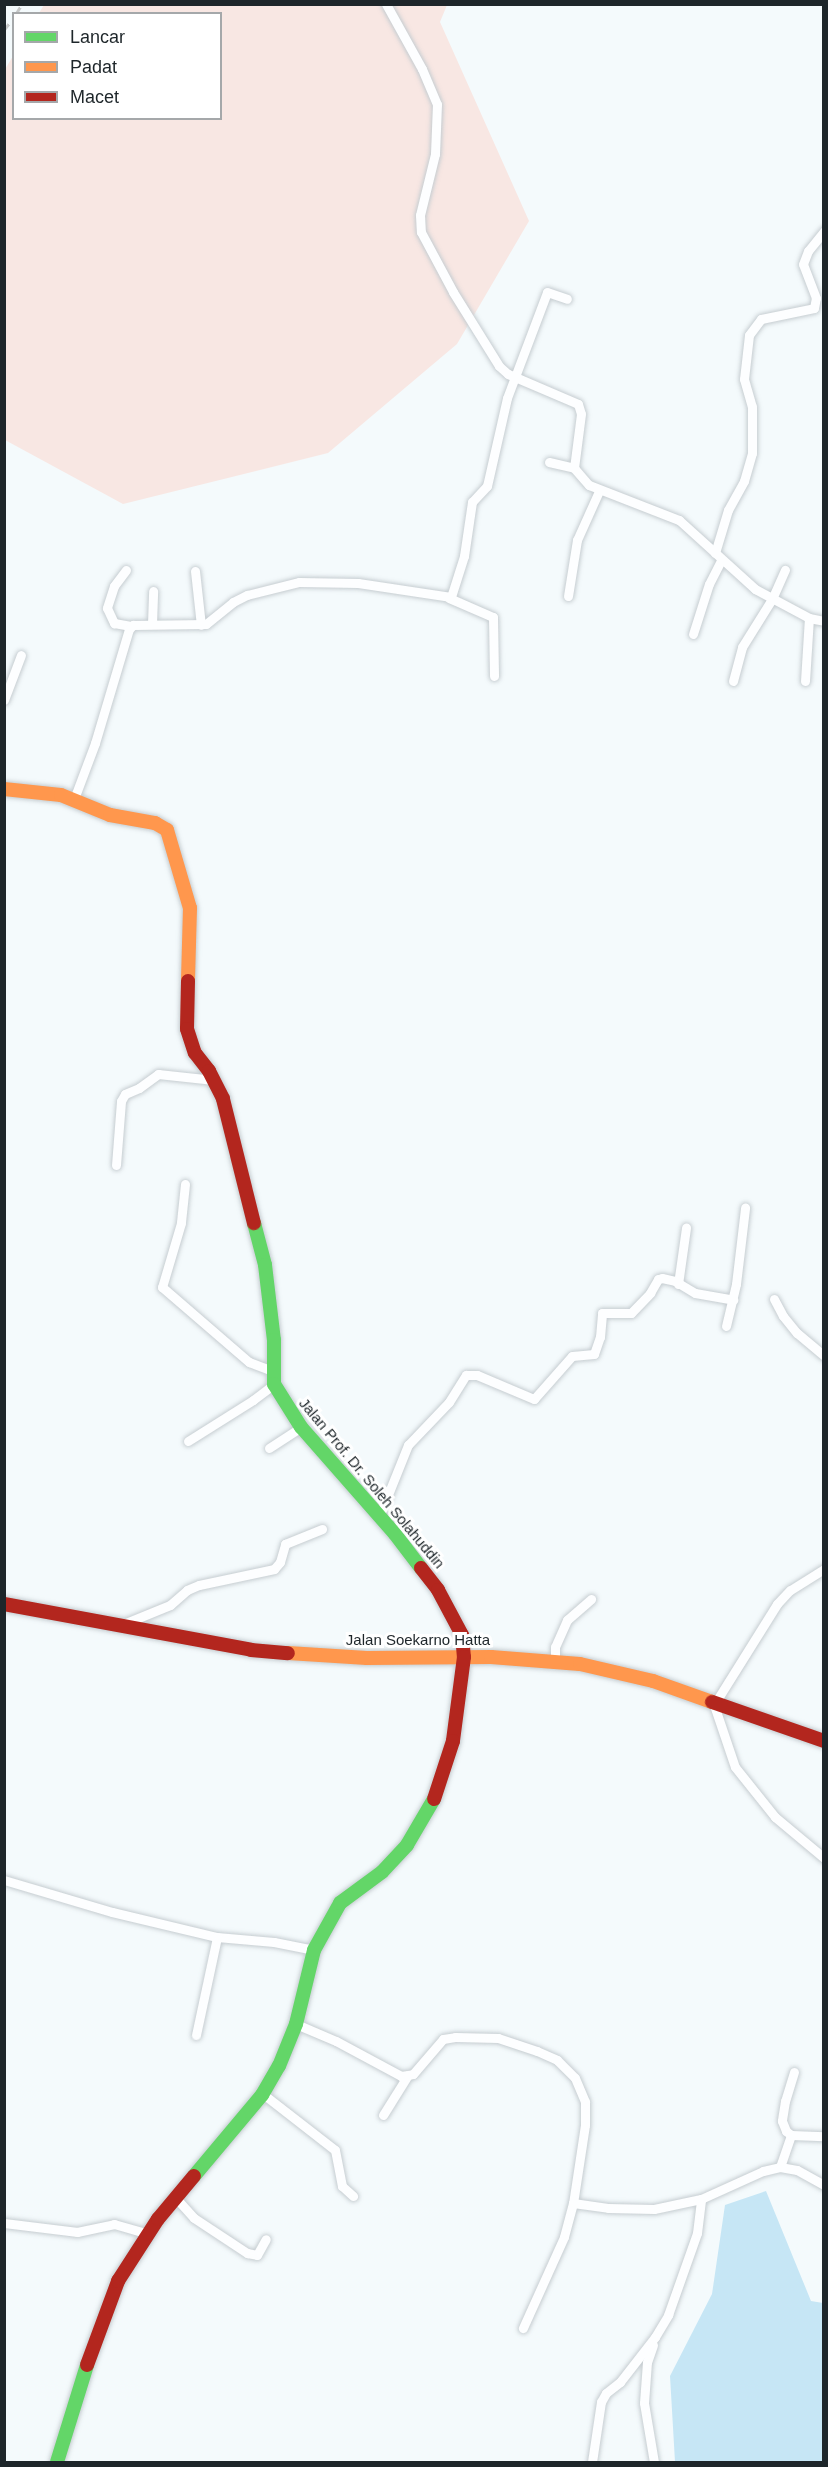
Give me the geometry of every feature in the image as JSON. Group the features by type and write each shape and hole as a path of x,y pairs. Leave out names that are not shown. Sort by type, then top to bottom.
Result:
{"street":[{"path":"386,4 422,69 437,104 435,154 420,215 421,232 495,361 504,371 578,404 581,414 574,468"},
{"path":"693,634 718,557 728,510 744,481 752,453 752,407 744,379 745,351 752,328 761,319 810,310 819,306 802,264 808,251 824,231"},
{"path":"449,598 454,592 464,556 472,502 487,486 501,418 547,292 567,298"},
{"path":"549,462 574,468 581,478 599,491 679,520 755,589 809,618 824,621"},
{"path":"568,596 577,540 599,491"},
{"path":"126,570 114,586 107,608 114,623 131,626 201,625 246,595 299,582 358,583 449,598 493,617 494,676"},
{"path":"733,681 742,647 772,599 785,570"},
{"path":"195,571 201,625"},
{"path":"152,624 153,591"},
{"path":"805,681 809,618"},
{"path":"74,799 95,743 131,626"},
{"path":"4,700 21,655"},
{"path":"4,789 74,799 110,814 155,823 167,830 170,837 190,908 187,1029 195,1053 214,1080 222,1099 265,1265 274,1340 273,1378 254,1400 188,1441"},
{"path":"116,1165 121,1101 125,1094 158,1074 214,1080"},
{"path":"184,1184 181,1223 162,1287 249,1362 273,1378"},
{"path":"726,1326 733,1300 746,1208"},
{"path":"678,1284 686,1228"},
{"path":"379,1517 408,1445 449,1402 466,1375 477,1375 534,1399 572,1356 594,1354 600,1337 602,1313 631,1313 662,1278 695,1293 733,1300"},
{"path":"774,1299 783,1316 797,1333 824,1356"},
{"name":"Jalan Prof. Dr. Soleh Solahuddin","path":"57,2463 110,2298 148,2234 175,2197 263,2094 279,2066 296,2024 314,1950 340,1903 382,1872 407,1845 432,1806 453,1741 464,1657 462,1635 449,1606 379,1517 301,1426 273,1378"},
{"path":"269,1448 301,1426"},
{"path":"122,1625 170,1605 187,1590 199,1585 274,1569 280,1562 285,1544 322,1529"},
{"path":"824,1569 790,1590 777,1604 714,1705 735,1767 775,1817 824,1858"},
{"path":"555,1660 559,1633 567,1620 591,1599"},
{"name":"Jalan Soekarno Hatta","path":"4,1604 251,1650 367,1658 464,1657 555,1660 627,1673 714,1705 824,1741"},
{"path":"4,1880 112,1912 217,1937 274,1942 314,1950"},
{"path":"196,2035 217,1937"},
{"path":"296,2024 336,2041 401,2076 413,2074 443,2039 455,2037 498,2038 557,2060 575,2078 585,2102 585,2125 573,2203 564,2237 523,2328"},
{"path":"794,2072 782,2121 786,2131 791,2135 824,2136"},
{"path":"383,2115 408,2075"},
{"path":"263,2094 335,2150 342,2186 353,2196"},
{"path":"780,2167 791,2135"},
{"path":"573,2203 608,2208 654,2209 701,2199 763,2170 780,2167 797,2170 824,2185"},
{"path":"175,2197 194,2218 247,2253 257,2255 266,2239"},
{"path":"654,2463 645,2403 647,2362 656,2337 668,2315 697,2233 701,2199"},
{"path":"4,2223 77,2232 114,2224 148,2234"},
{"path":"592,2463 601,2402 606,2393 620,2382 656,2337"}],"shaded area":[{"path":"44,5 447,5 440,22 529,221 457,344 328,453 123,504 5,440 4,71 12,58 12,120 222,120 222,12 40,12"}],"water":[{"path":"766,2191 811,2301 823,2303 823,2462 675,2462 670,2376 712,2294 725,2205"}],"railway":[{"path":"17,12 22,4"},
{"path":"4,30 12,20"}],"traffic: fast":[{"path":"254,1223 265,1265 274,1340 274,1384 301,1427 395,1534 421,1568"},
{"path":"194,2176 262,2095 279,2066 296,2024 314,1950 340,1903 382,1872 407,1845 434,1799"},
{"path":"57,2462 87,2365"}],"traffic: slow":[{"path":"4,789 61,795 110,815 155,823 167,830 190,908 188,981"},
{"path":"288,1653 367,1658 491,1657 580,1664 653,1681 712,1702"}],"traffic: jam":[{"path":"188,981 187,1029 195,1053 209,1071 223,1099 254,1223"},
{"path":"421,1568 438,1590 462,1635 464,1657 453,1741 434,1799"},
{"path":"4,1604 251,1650 288,1653"},
{"path":"712,1702 824,1741"},
{"path":"87,2365 118,2281 158,2219 194,2176"}]}
